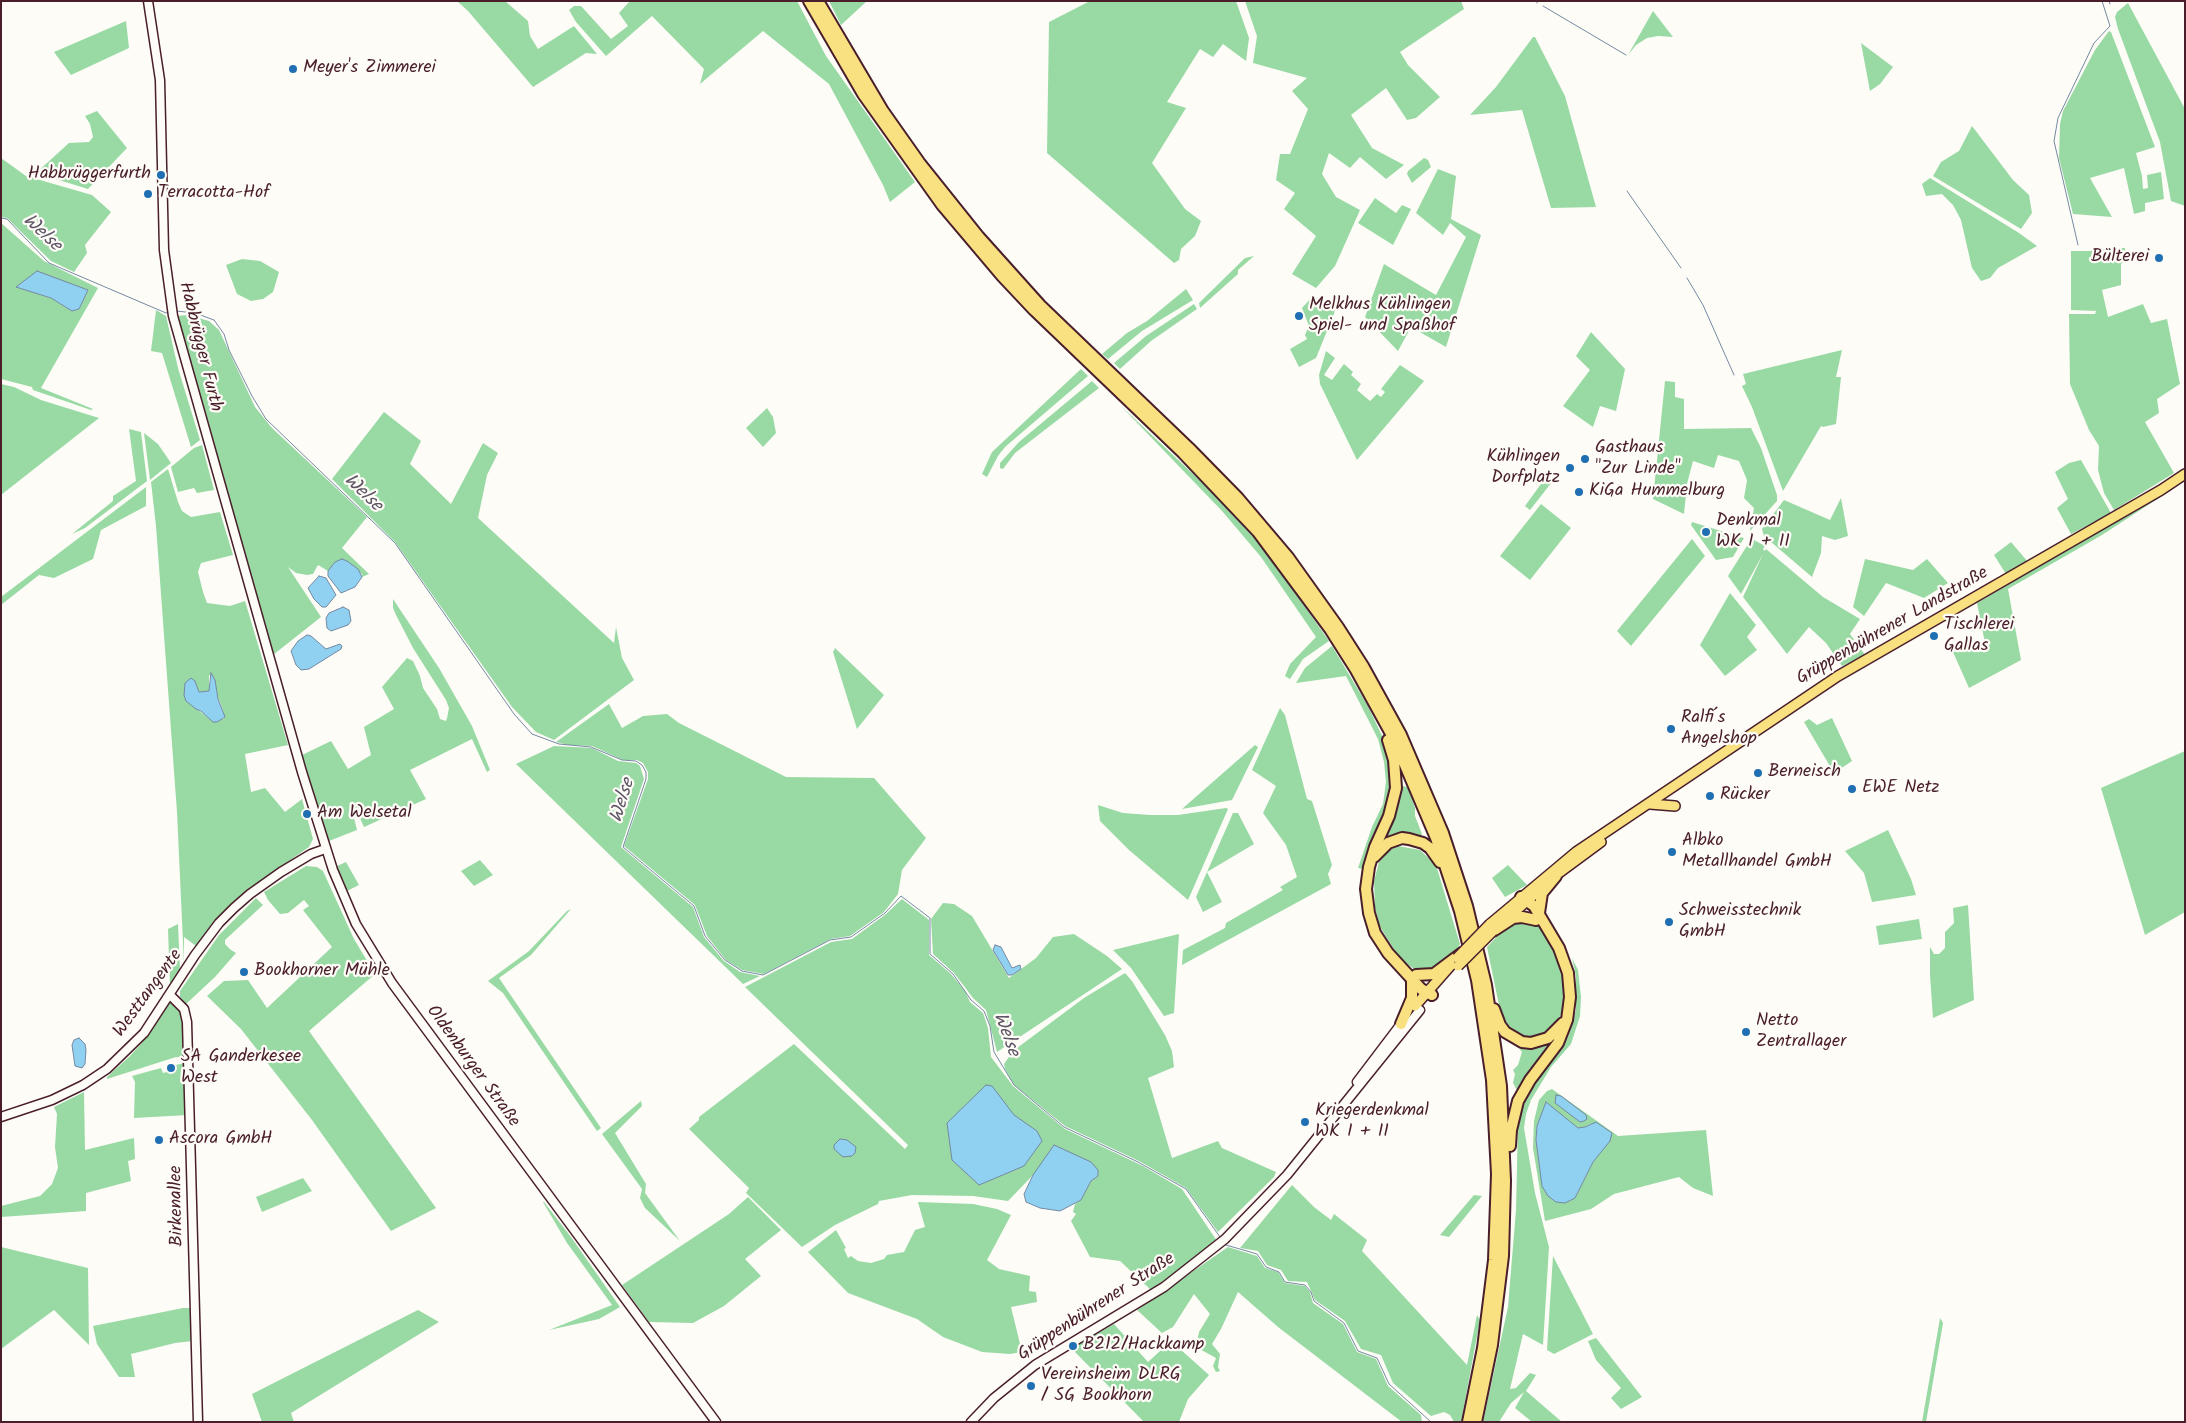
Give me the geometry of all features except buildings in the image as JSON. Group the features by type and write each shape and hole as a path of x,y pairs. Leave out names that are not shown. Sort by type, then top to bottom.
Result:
{"highway":[{"path":"810,1 863,94 942,205 1002,276 1034,310 1183,453 1258,532 1330,629 1383,719 1423,804 1455,896 1476,980 1492,1080 1498,1174 1496,1233 1491,1291 1479,1375 1468,1422"},
{"path":"818,1 883,111 919,162 979,237 1040,304 1238,498 1288,557 1329,613 1382,700 1424,787 1443,833 1467,906 1486,985 1501,1086 1506,1181 1503,1256 1488,1367 1476,1422"},
{"path":"1383,719 1394,760 1396,788 1389,816 1374,847 1366,889 1372,923 1385,949 1403,969 1430,993"},
{"path":"1370,862 1383,846 1395,840 1409,839 1423,843 1440,860 1450,891 1455,896"},
{"path":"1537,916 1542,893 1556,876"},
{"path":"1506,1181 1509,1172 1511,1130 1518,1101 1530,1080 1558,1044 1564,1031 1569,1006 1568,973 1560,948 1547,928 1523,900"},
{"path":"1492,928 1513,918 1537,916"},
{"path":"1414,977 1434,974 1458,958"},
{"path":"1401,1024 1412,998 1414,977"},
{"path":"1486,985 1491,992 1500,1025 1513,1038 1522,1042 1541,1041 1554,1035 1560,1028 1569,1006"}],"main road":[{"name":"Grüppenbührener Landstraße","path":"1523,900 1616,830 1625,821 1838,676 2161,490 2185,474"},
{"path":"1650,804 1675,806"},
{"name":"Grüppenbührener Landstraße","path":"1417,1008 1458,958 1576,852 1612,826 1625,821"},
{"name":"Grüppenbührener Landstraße","path":"1458,958 1492,928"}],"street":[{"name":"Habbrügger Furth","path":"148,1 160,80 164,250 171,307 278,691"},
{"name":"Oldenburger Straße","path":"278,691 325,849 356,924 392,983 716,1422"},
{"name":"Westtangente","path":"1,1117 52,1100 82,1085 107,1069 144,1033 170,996 195,955 234,908 263,885 311,854 325,849"},
{"name":"Birkenallee","path":"170,996 184,1008 187,1022 198,1422"},
{"name":"Grüppenbührener Straße","path":"1339,1109 1366,1069 1401,1024 1417,1008"},
{"name":"Grüppenbührener Straße","path":"971,1422 994,1398 1035,1365 1164,1287 1225,1239 1272,1192 1417,1008"}],"green space":[{"path":"457,1 505,1 528,21 530,36 538,49 574,26 597,54 586,53 533,87 468,11"},
{"path":"630,1 797,1 826,56 915,182 890,202 883,185 829,84 763,31 700,84 704,69 652,16 606,56 576,22 569,10 574,6 581,6 611,39 628,26 619,13"},
{"path":"829,1 867,1 841,25"},
{"path":"1090,1 1236,1 1249,38 1246,61 1223,44 1213,57 1200,49 1167,102 1186,108 1152,163 1185,209 1201,221 1195,236 1181,249 1179,260 1174,263 1047,153 1049,22"},
{"path":"1245,1 1461,1 1464,9 1400,52 1408,65 1440,97 1416,118 1407,120 1386,88 1351,115 1372,148 1404,165 1386,179 1360,157 1350,168 1329,153 1322,174 1336,197 1360,210 1335,266 1316,288 1292,274 1316,236 1284,209 1295,193 1276,180 1280,154 1290,154 1308,109 1292,91 1307,78 1253,63 1257,36"},
{"path":"2128,3 2185,109 2185,206 2171,201 2160,142 2118,29 2115,17 2117,12"},
{"path":"1653,11 1673,37 1658,36 1647,38 1636,45 1628,55"},
{"path":"126,21 129,48 71,75 54,52"},
{"path":"2109,31 2155,147 2136,153 2143,189 2148,188 2147,175 2161,172 2164,199 2145,203 2145,211 2134,214 2124,168 2090,178 2112,217 2073,214 2059,158 2060,124 2063,111 2095,50"},
{"path":"1533,37 1535,37 1565,96 1596,207 1551,208 1522,110 1470,115 1496,87"},
{"path":"1861,43 1893,67 1880,84 1870,91"},
{"path":"97,111 127,148 88,189 36,173 69,143 89,142 93,137 90,124 85,116"},
{"path":"1972,126 2013,180 2029,195 2032,213 2021,229 1933,176 1941,162 1959,151"},
{"path":"1,158 26,176 92,195 111,212 85,245 87,253 74,272 51,261 7,218 1,217"},
{"path":"1424,158 1428,160 1431,167 1412,183 1407,174 1408,171"},
{"path":"1438,169 1456,176 1451,219 1481,235 1446,347 1411,327 1398,351 1365,317 1384,264 1436,295 1466,237 1450,223 1443,235 1416,213"},
{"path":"1930,178 2037,246 1998,268 1990,278 1981,281 1972,268 1961,220 1953,205 1942,194 1926,196 1922,184"},
{"path":"1375,198 1396,213 1402,205 1411,209 1393,245 1358,223"},
{"path":"1,223 44,261 98,288 41,388 93,409 91,410 33,390 32,387 1,379","holes":["17,287 88,290 79,309 72,311 51,298"]},
{"path":"2125,248 2126,258 2121,264 2121,285 2102,290 2108,317 2143,304 2151,323 2167,319 2180,384 2157,399 2159,413 2145,422 2174,473 2114,510 2104,493 2098,470 2099,446 2089,430 2070,384 2069,314 2095,314 2096,311 2071,310 2071,251"},
{"path":"1254,256 1238,270 1238,274 1200,308 1199,303 1245,258"},
{"path":"242,259 260,261 279,272 273,292 263,299 251,301 237,294 226,265"},
{"path":"1186,289 1193,300 1142,331 1108,359 1102,354 1127,333 1147,321"},
{"path":"1313,296 1335,308 1334,314 1316,358 1299,367 1290,349 1307,339 1305,335 1309,326 1302,308"},
{"path":"1194,304 1197,309 1151,341 1120,369 1114,363 1146,336"},
{"path":"156,310 166,316 178,368 200,440 191,447 162,353 151,351"},
{"path":"188,315 209,321 219,330 255,407 272,428 367,517 342,548 369,574 362,577 362,574 335,562 328,571 318,565 313,574 307,575 296,573 288,567 321,617 273,655 182,344 176,316"},
{"path":"1591,332 1625,369 1616,411 1600,406 1593,427 1563,406 1590,370 1576,356"},
{"path":"1842,350 1836,377 1841,377 1836,424 1821,426 1783,491 1752,407 1742,386 1746,384 1743,374"},
{"path":"1326,351 1335,358 1324,375 1332,380 1344,364 1353,372 1351,375 1361,384 1357,390 1370,401 1377,394 1381,397 1385,392 1381,389 1400,365 1424,381 1357,460 1320,384 1319,375"},
{"path":"1081,369 1088,376 1005,447 987,477 982,474 992,452"},
{"path":"1092,381 1099,388 1015,453 1003,469 1000,468 1000,463 1019,442"},
{"path":"1665,381 1675,382 1675,397 1684,399 1684,429 1751,428 1761,448 1777,495 1777,501 1750,531 1754,508 1744,498 1747,480 1739,461 1718,455 1714,468 1693,461 1687,484 1684,514 1653,499"},
{"path":"1,384 14,387 41,400 99,418 1,495"},
{"path":"1120,405 1226,505 1268,554 1329,641 1303,659 1290,679 1285,676 1290,664 1316,637 1261,557 1222,511"},
{"path":"767,408 773,417 776,433 763,447 746,428"},
{"path":"384,412 421,441 410,464 451,504 483,443 498,453 487,475 478,518 614,643 616,627 622,658 634,680 554,740 536,732 512,707 395,542 332,479"},
{"path":"129,429 141,432 147,481 85,528 72,534 113,501 113,496 136,481"},
{"path":"144,433 158,444 171,463 150,480"},
{"path":"202,445 214,490 197,493 194,488 178,492 171,467 194,448"},
{"path":"2081,460 2111,513 2071,534 2057,508 2068,499 2055,472 2069,463"},
{"path":"168,469 182,511 191,517 220,512 233,555 201,563 198,572 203,592 207,603 230,606 245,601 288,745 245,754 251,792 265,788 285,812 302,799 313,839 309,847 250,888 224,911 196,946 184,937 184,964 177,812 156,526 151,482","holes":["209,674 223,710 224,719 210,719 186,701 195,681 199,692 209,691"]},
{"path":"1546,477 1552,482 1530,510 1525,506"},
{"path":"2185,480 2102,535 2008,589 2021,660 1969,688 1953,652 1985,643 1977,603"},
{"path":"146,487 146,506 101,530 93,559 54,578 39,575 1,605 1,597"},
{"path":"1841,498 1848,536 1835,540 1822,536 1821,553 1812,577 1764,536 1762,529 1784,500 1830,520"},
{"path":"1541,504 1571,528 1530,580 1500,556"},
{"path":"1692,522 1744,538 1733,557 1716,560 1691,525"},
{"path":"1692,539 1705,556 1631,646 1617,631"},
{"path":"1754,540 1765,546 1763,549 1765,551 1766,549 1823,597 1860,619 1850,634 1865,655 1842,666 1826,643 1809,627 1787,654 1743,597 1763,554 1741,594 1728,576 1750,541"},
{"path":"2011,542 2028,562 2006,574 1994,555"},
{"path":"1865,559 1913,570 1927,559 1948,583 1924,598 1886,583 1864,616 1853,607"},
{"path":"1730,593 1756,625 1747,637 1757,650 1725,676 1700,645"},
{"path":"393,599 439,668 472,726 490,770 487,772 472,739 410,770 426,799 364,827 359,816 354,818 357,830 329,841 324,832 300,756 331,741 348,769 371,755 364,727 394,709 382,687 407,658 413,661 423,688 437,709 440,719 446,721 447,718 449,708 446,700 413,648 393,608"},
{"path":"1332,646 1368,706 1383,738 1391,763 1392,783 1386,806 1363,869 1358,868 1372,827 1383,804 1386,782 1384,762 1378,739 1346,676 1296,683 1305,668"},
{"path":"835,648 884,695 857,729 833,652"},
{"path":"609,704 622,728 643,716 667,714 679,723 786,777 874,778 926,838 902,870 898,894 884,912 850,936 831,939 764,974 742,970 726,960 707,936 695,905 624,846 648,779 648,772 643,763 637,760 623,760 592,746 569,745 556,742"},
{"path":"1280,708 1285,715 1307,799 1312,801 1332,865 1328,874 1331,884 1182,965 1183,950 1225,928 1226,923 1283,890 1280,887 1297,877 1286,845 1263,813 1276,786 1252,770"},
{"path":"1832,718 1852,761 1834,773 1804,722 1809,719 1817,725"},
{"path":"1255,745 1258,747 1232,800 1182,809"},
{"path":"554,746 592,748 618,761 636,763 640,766 644,779 621,847 693,907 704,937 724,961 740,972 760,976 743,984 516,764"},
{"path":"2185,751 2185,912 2145,935 2101,788"},
{"path":"1403,786 1408,787 1415,808 1415,816 1422,834 1418,840 1386,842 1384,839 1397,811"},
{"path":"1098,805 1123,813 1150,815 1178,815 1228,809 1188,900 1129,850 1100,821"},
{"path":"1233,813 1238,813 1254,844 1207,872"},
{"path":"1888,830 1911,879 1916,895 1872,902 1864,873 1845,851"},
{"path":"1398,846 1420,850 1436,865 1460,944 1457,950 1438,967 1427,971 1414,969 1399,958 1379,925 1375,907 1374,881 1379,862 1388,851"},
{"path":"480,860 493,875 474,886 461,871"},
{"path":"346,862 359,885 347,891 337,866"},
{"path":"1508,865 1527,885 1505,897 1492,878"},
{"path":"306,866 317,867 323,871 354,939 375,974 309,1031 436,1208 391,1231 312,1120 241,1029 207,996 224,981 248,980 267,1008 332,947 303,910 309,906 304,900 288,913 280,914 264,892"},
{"path":"1207,872 1222,902 1203,912 1196,897"},
{"path":"256,898 263,905 225,940 225,944 236,953 215,977 186,1004 180,997 180,991 219,935"},
{"path":"902,899 929,920 929,955 951,974 965,991 970,1002 983,1013 988,1028 991,1057 1013,1086 1065,1129 1143,1166 1182,1189 1217,1241 1177,1273 1151,1290 1120,1261 1090,1257 1071,1221 1076,1214 1073,1212 1075,1204 1081,1200 1091,1181 1098,1176 1033,1175 1008,1201 973,1196 912,1195 879,1201 878,1204 835,1225 802,1247 746,1193 749,1188 689,1129 699,1120 699,1117 794,1044 905,1149 908,1145 745,987 831,942 852,939 886,914"},
{"path":"943,903 954,904 972,916 1009,978 1036,958 1053,937 1074,934 1107,956 1122,969 997,1052 986,1010 973,998 954,973 933,954 931,919"},
{"path":"1968,905 1974,1000 1933,1018 1930,947 1934,954 1939,954 1945,948 1945,932 1954,923 1953,908"},
{"path":"571,909 531,955 499,978 601,1128 597,1131 503,993 488,981 529,951"},
{"path":"1919,919 1922,939 1879,945 1876,926"},
{"path":"1527,921 1537,925 1546,933 1559,957 1566,985 1563,1011 1554,1026 1542,1035 1524,1037 1510,1029 1500,1010 1487,947 1505,928 1515,922"},
{"path":"178,924 180,971 170,986 168,929"},
{"path":"1179,934 1174,1013 1164,1016 1131,968 1113,950"},
{"path":"1572,958 1578,970 1581,997 1580,1016 1571,1044 1551,1067 1531,1100 1524,1128 1535,1193 1549,1247 1543,1345 1523,1334 1510,1389 1516,1388 1530,1373 1536,1375 1526,1391 1562,1422 1532,1422 1515,1408 1524,1392 1511,1403 1499,1422 1483,1422 1508,1307 1516,1210 1518,1123 1527,1096 1568,1037 1576,1010 1576,976"},
{"path":"1125,973 1132,981 1165,1035 1172,1051 1174,1067 1148,1078 1172,1158 1218,1141 1222,1148 1276,1172 1274,1177 1218,1232 1186,1188 1139,1161 1065,1126 1014,1085 1005,1069 1004,1064 1013,1051 1084,998"},
{"path":"171,1001 184,1011 187,1057 176,1057 107,1079 148,1036"},
{"path":"1548,1043 1550,1046 1542,1053 1538,1063 1529,1069 1528,1079 1518,1092 1513,1083 1515,1074 1513,1070 1518,1065 1522,1052 1517,1046"},
{"path":"184,1063 188,1115 134,1118 135,1082 132,1076 161,1068 163,1073 175,1070 176,1065"},
{"path":"1552,1089 1618,1136 1706,1130 1713,1196 1693,1188 1679,1177 1614,1194 1591,1209 1545,1221 1533,1148 1534,1121 1539,1100 1547,1091","holes":["1546,1103 1578,1128 1590,1124 1609,1141 1593,1162 1575,1198 1536,1141 1537,1126"]},
{"path":"84,1092 85,1150 134,1138 135,1159 128,1161 131,1181 86,1193 86,1211 1,1217 1,1206 40,1196 52,1184 58,1168 55,1147 57,1114 54,1107"},
{"path":"641,1101 642,1106 615,1133 646,1184 645,1193 680,1241 645,1208 640,1198 642,1189 602,1134"},
{"path":"303,1178 312,1191 262,1212 256,1197"},
{"path":"1292,1185 1314,1207 1331,1220 1334,1214 1367,1240 1362,1251 1467,1365 1477,1315 1480,1320 1461,1422 1454,1422 1450,1415 1444,1412 1431,1416 1393,1383 1381,1355 1361,1349 1345,1321 1315,1300 1307,1282 1288,1281 1281,1270 1267,1265 1258,1251 1240,1248"},
{"path":"1474,1195 1482,1196 1449,1237 1440,1235"},
{"path":"748,1197 781,1230 745,1259 761,1276 724,1306 693,1323 649,1322 622,1285 729,1214"},
{"path":"543,1202 571,1237 620,1307 599,1319 549,1330 612,1305 567,1243"},
{"path":"918,1202 973,1204 997,1209 1011,1215 987,1260 999,1269 1030,1276 1029,1291 1036,1292 1037,1302 1011,1307 1022,1352 1010,1354 982,1352 943,1337 917,1319 848,1293 808,1252 836,1230 846,1248 844,1249 848,1258 851,1256 858,1261 871,1263 884,1259 887,1255 904,1252 915,1230 925,1227"},
{"path":"1,1247 88,1268 89,1345 54,1310 1,1349"},
{"path":"1228,1247 1257,1256 1265,1268 1278,1272 1285,1283 1305,1286 1310,1292 1313,1303 1343,1324 1357,1352 1376,1359 1388,1386 1421,1415 1422,1422 1402,1422 1278,1327 1238,1292 1212,1344 1220,1354 1218,1367 1220,1371 1216,1372 1213,1366 1216,1358 1196,1347 1199,1332 1210,1314 1194,1294 1173,1327 1162,1333 1137,1310"},
{"path":"1553,1256 1593,1334 1554,1354 1547,1350"},
{"path":"191,1308 193,1341 175,1343 131,1354 135,1377 119,1377 97,1344 93,1326"},
{"path":"418,1310 439,1322 291,1413 294,1422 262,1422 252,1394"},
{"path":"1940,1318 1943,1323 1929,1405 1926,1422 1922,1422"},
{"path":"1114,1324 1148,1362 1171,1341 1209,1375 1188,1399 1179,1422 1144,1422 1072,1348"},
{"path":"1596,1338 1642,1397 1621,1409 1611,1398 1621,1388 1596,1360 1588,1341"}],"water":[{"path":"37,271 88,290 79,309 72,311 51,298 16,287"},
{"path":"342,559 358,569 362,577 355,587 341,593 328,576 328,571 335,562"},
{"path":"319,576 326,578 336,595 326,607 322,607 314,599 308,588"},
{"path":"343,607 349,610 351,621 348,625 331,631 327,628 326,618 329,613"},
{"path":"307,635 311,636 326,649 340,644 342,646 341,649 309,669 301,670 296,665 291,651 298,641"},
{"path":"211,673 215,680 218,699 225,717 217,722 213,722 186,701 184,695 185,683 191,678 195,681 199,692 209,691"},
{"path":"995,945 1001,947 1012,968 1020,965 1021,969 1012,975 1008,975 993,950"},
{"path":"79,1038 85,1044 86,1050 85,1064 82,1068 75,1066 72,1045 74,1040"},
{"path":"986,1085 992,1086 1014,1115 1037,1131 1042,1141 1024,1166 979,1185 952,1160 947,1123"},
{"path":"1556,1095 1561,1096 1586,1115 1587,1119 1580,1122 1555,1103"},
{"path":"1546,1102 1578,1128 1596,1122 1612,1133 1610,1141 1593,1162 1575,1198 1565,1203 1556,1202 1548,1196 1542,1186 1536,1140 1537,1126"},
{"path":"840,1139 847,1140 856,1147 855,1153 852,1156 843,1157 834,1149 834,1145"},
{"path":"1054,1145 1091,1162 1098,1170 1098,1176 1091,1181 1081,1200 1060,1211 1040,1208 1026,1202 1024,1194 1033,1175"}],"waterway":[{"path":"2078,245 2054,141 2058,118 2094,43 2110,26 2102,1"},
{"path":"1543,6 1626,55"},
{"path":"1627,191 1681,268"},
{"name":"Welse","path":"1,218 7,219 49,263 166,313 169,312"},
{"path":"1687,278 1703,305 1734,375"},
{"name":"Welse","path":"176,311 195,313 214,320 224,334 229,350 266,419 395,543 514,714 532,734 559,744 591,747 622,760 636,761 642,765 646,772 646,779 623,847 694,906 705,936 725,960 742,971 763,975 830,940 851,937 885,913 901,896 930,918 930,954 953,974 971,1000 984,1011 990,1026 994,1052 1014,1085 1064,1127 1138,1162 1186,1189 1220,1237"},
{"name":"Welse","path":"1226,1245 1257,1254 1266,1267 1279,1272 1285,1282 1305,1285 1311,1292 1314,1301 1344,1323 1358,1351 1377,1358 1389,1384 1431,1422"},
{"path":"1072,1347 1112,1324"},
{"path":"1061,1353 1066,1351"},
{"path":"1042,1366 1056,1357"}],"place":[{"name":"Meyer's Zimmerei","path":"293,69"},
{"name":"Habbrüggerfurth","path":"161,175"},
{"name":"Terracotta-Hof","path":"148,194"},
{"name":"Bülterei","path":"2159,258"},
{"name":"Melkhus Kühlingen Spiel- und Spaßhof","path":"1299,316"},
{"name":"Gasthaus \"Zur Linde\"","path":"1585,459"},
{"name":"Kühlingen Dorfplatz","path":"1570,468"},
{"name":"KiGa Hummelburg","path":"1579,492"},
{"name":"Denkmal WK I + II","path":"1706,532"},
{"name":"Tischlerei Gallas","path":"1934,636"},
{"name":"Ralfi´s Angelshop","path":"1671,729"},
{"name":"Berneisch","path":"1758,773"},
{"name":"EWE Netz","path":"1852,789"},
{"name":"Rücker","path":"1710,796"},
{"name":"Am Welsetal","path":"307,814"},
{"name":"Albko Metallhandel GmbH","path":"1672,852"},
{"name":"Schweisstechnik GmbH","path":"1669,922"},
{"name":"Bookhorner Mühle","path":"244,972"},
{"name":"Netto Zentrallager","path":"1746,1032"},
{"name":"SA Ganderkesee West","path":"171,1068"},
{"name":"Kriegerdenkmal WK I + II","path":"1305,1122"},
{"name":"Ascora GmbH","path":"159,1140"},
{"name":"B212/Hackkamp","path":"1073,1346"},
{"name":"Vereinsheim DLRG / SG Bookhorn","path":"1031,1386"}]}
